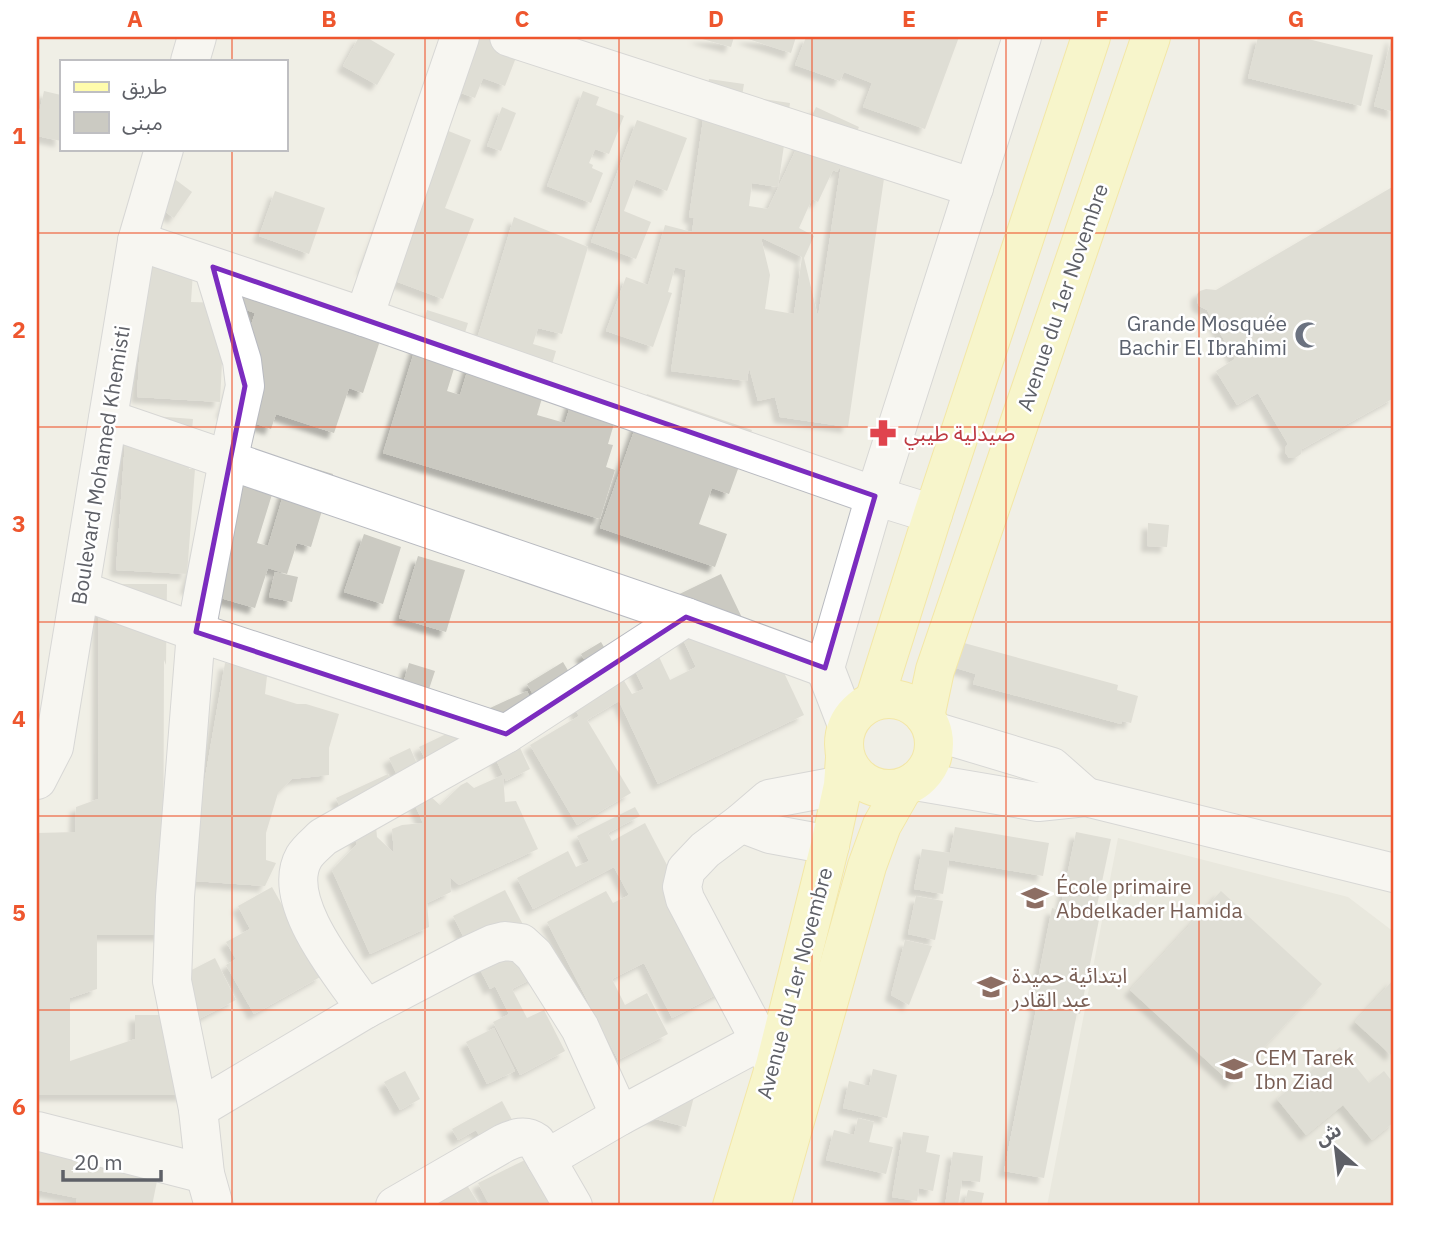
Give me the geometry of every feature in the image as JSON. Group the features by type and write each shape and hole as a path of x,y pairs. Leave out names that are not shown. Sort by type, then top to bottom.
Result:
{"main road":[{"name":"Avenue du 1er Novembre","path":"732,1206 767,1053 830,845 852,742 933,513 1091,37"},
{"name":"Avenue du 1er Novembre","path":"929,724 939,657 1151,37"},
{"path":"887,698 914,706 929,724 934,746 931,759 925,772 909,785 888,790 875,788 852,771 852,742 887,698"},
{"name":"Avenue du 1er Novembre","path":"771,1206 867,866 882,825 909,785"}],"street":[{"path":"190,60 197,37"},
{"path":"364,317 460,37"},
{"path":"509,37 974,188"},
{"path":"546,1159 620,1116 767,1053 685,899 682,887 686,870 705,850 769,799 852,742 825,668 875,496 1022,37"},
{"name":"Boulevard Mohamed Khemisti","path":"37,780 54,747 137,241 164,150"},
{"path":"137,241 364,317 875,496 933,513"},
{"path":"37,1131 209,1190 198,1109 172,981 175,897 196,632 245,386 242,361 213,267"},
{"path":"108,419 685,617 825,668"},
{"path":"80,590 196,632 506,734"},
{"path":"366,1009 316,936 303,910 297,881 304,858 323,837 506,734 685,617"},
{"path":"929,724 1052,767 1086,797"},
{"path":"909,785 1038,802 1086,797 1394,873"},
{"path":"741,823 770,834 830,845"},
{"path":"198,1109 366,1009 465,957 505,941 521,943 534,955 580,1028 620,1116"},
{"path":"395,1206 515,1138 531,1138 536,1142 573,1206"}],"highlighted area":[{"path":"213,267 875,496 825,668 686,617 506,734 196,632 245,386"}],"shaded area":[{"name":"CEM Tarek Ibn Ziad","path":"1118,838 1348,897 1394,932 1394,1206 1047,1206"}],"building":[{"path":"359,37 366,37 395,54 377,85 343,66"},
{"path":"452,37 524,37 505,86 483,78 475,98 461,93 446,130 471,140 445,208 474,219 443,299 363,269"},
{"path":"695,37 734,37 731,47"},
{"path":"742,37 796,37 791,53"},
{"path":"806,37 959,37 925,129 863,107 872,83 844,72 840,81 795,65"},
{"path":"1258,37 1300,37 1373,55 1361,106 1248,78"},
{"path":"1394,37 1394,112 1374,106"},
{"path":"709,79 744,84 742,96 790,103 778,187 752,183 749,206 768,209 816,107 859,127 854,138 889,144 848,427 780,417 775,397 758,401 749,367 747,381 671,371 686,270 675,267 668,292 672,293 653,347 606,331 626,277 648,285 665,225 692,232 694,218 689,217","holes":["841,165 818,317 804,258 814,236 799,228 812,199 818,202 833,170 837,172","762,238 802,257 794,314 765,309 770,275"]},
{"path":"44,91 60,95 60,141 37,136 37,122"},
{"path":"583,91 599,97 596,105 624,116 609,154 595,149 589,163 593,165 592,168 603,173 591,203 547,186"},
{"path":"502,107 516,113 501,151 487,146"},
{"path":"637,120 687,138 667,191 636,179 624,211 651,222 636,259 591,242"},
{"path":"172,177 192,192 174,218 153,203"},
{"name":"Grande Mosquée Bachir El Ibrahimi","path":"1394,186 1394,398 1302,449 1301,454 1295,458 1289,458 1285,452 1288,444 1258,393 1237,405 1216,371 1235,359 1207,310 1199,306 1197,294 1206,289 1216,290"},
{"path":"275,191 325,208 309,254 259,236"},
{"path":"514,217 588,247 562,334 538,328 533,344 556,351 537,415 565,423 576,386 621,400 608,444 613,445 606,467 615,470 600,519 383,453 427,310 468,323 447,391 460,395"},
{"path":"146,239 195,242 191,302 225,303 220,402 137,397"},
{"path":"225,264 388,316 363,393 349,388 334,433 276,414 271,429 222,412 255,313 214,299"},
{"path":"647,394 752,430 729,494 712,488 699,524 727,534 715,567 600,528"},
{"path":"127,414 193,419 189,469 195,469 187,574 116,570"},
{"path":"229,446 282,462 257,543 268,546 293,462 333,474 311,547 297,543 287,574 268,568 255,608 186,588"},
{"path":"1148,523 1169,525 1167,547 1147,546"},
{"path":"364,534 401,547 383,604 344,592"},
{"path":"418,556 465,570 446,632 399,618"},
{"path":"275,572 298,577 292,602 269,597"},
{"path":"721,574 747,628 760,622 804,715 658,784 619,701 587,720 631,793 577,825 530,745 579,716 572,704 547,718 527,684 563,662 576,684 593,674 581,654 601,642 632,694 644,689 627,654 652,642 670,680 696,667 665,601"},
{"path":"99,584 167,584 166,665 164,660 163,935 97,935 97,989 70,998 70,1061 135,1039 135,1015 159,1015 185,1094 183,1095 37,1095 37,833 75,832 76,807 98,799"},
{"path":"964,643 1118,685 1117,690 1138,696 1131,723 1122,721 1121,724 973,684 976,674 956,668"},
{"path":"225,663 268,667 265,694 339,714 329,748 329,775 292,779 278,793 266,833 266,860 276,863 265,886 194,881 200,807"},
{"path":"409,663 435,671 426,698 401,691"},
{"path":"527,691 541,722 514,735 530,769 506,781 475,715"},
{"path":"465,725 438,785 419,747"},
{"path":"410,748 423,777 417,784 440,805 467,782 474,788 503,775 505,802 516,801 538,849 459,885 450,877 451,892 427,903 429,927 370,954 332,870 357,844 336,798 388,774 402,804 376,826 377,837 394,853 392,829 423,823 407,787 400,781 389,758"},
{"path":"635,807 640,816 608,833 612,841 645,823 731,987 672,1018 644,963 612,979 625,1005 647,993 668,1034 618,1060 547,922 606,891 613,903 629,895 614,867 533,909 517,878 568,851 576,867 589,861 577,836"},
{"path":"955,827 1049,843 1043,876 949,860 943,894 914,889 922,849 950,853"},
{"path":"1076,832 1111,839 1095,915 1100,915 1044,1178 1004,1171 1037,1005 1033,1004 1052,908 1060,910"},
{"path":"272,887 322,976 254,1014 226,965 236,959 226,942 250,929 238,906"},
{"path":"505,890 547,971 512,989 527,1018 544,1010 565,1051 520,1075 493,1022 509,1014 495,986 490,989 453,916"},
{"path":"1221,891 1322,984 1231,1083 1130,990"},
{"path":"916,896 943,901 935,940 908,934"},
{"path":"905,940 932,946 909,1005 891,995"},
{"path":"215,958 236,1000 195,1021 174,979"},
{"path":"1394,979 1394,1051 1391,1055 1355,1022"},
{"path":"494,1028 515,1071 487,1084 466,1042"},
{"path":"1340,1047 1369,1083 1384,1071 1394,1084 1394,1122 1372,1140 1343,1105 1306,1135 1277,1099"},
{"path":"873,1069 897,1075 887,1118 843,1108 849,1081 869,1086"},
{"path":"405,1071 420,1099 400,1110 384,1082"},
{"path":"695,1093 686,1127 644,1116"},
{"path":"502,1101 517,1129 486,1147 476,1130 458,1140 452,1129"},
{"path":"858,1118 874,1122 869,1142 893,1147 886,1174 826,1160 834,1130 854,1135"},
{"path":"903,1132 929,1136 926,1152 940,1155 933,1191 919,1188 917,1201 892,1197"},
{"path":"37,1142 160,1166 152,1206 76,1206 77,1198 37,1190"},
{"path":"953,1152 983,1156 980,1182 962,1180 958,1206 945,1206"},
{"path":"525,1160 554,1206 490,1206 478,1183"},
{"path":"462,1177 480,1206 421,1206"},
{"path":"968,1190 984,1193 981,1206 964,1206"}],"place":[{"name":"Grande Mosquée Bachir El Ibrahimi","path":"1308,335"},
{"name":"صيدلية طيبي","path":"883,433"},
{"name":"École primaire Abdelkader Hamida","path":"1035,898"},
{"name":"ابتدائية حميدة عبد القادر","path":"991,987"},
{"name":"CEM Tarek Ibn Ziad","path":"1234,1069"}]}
